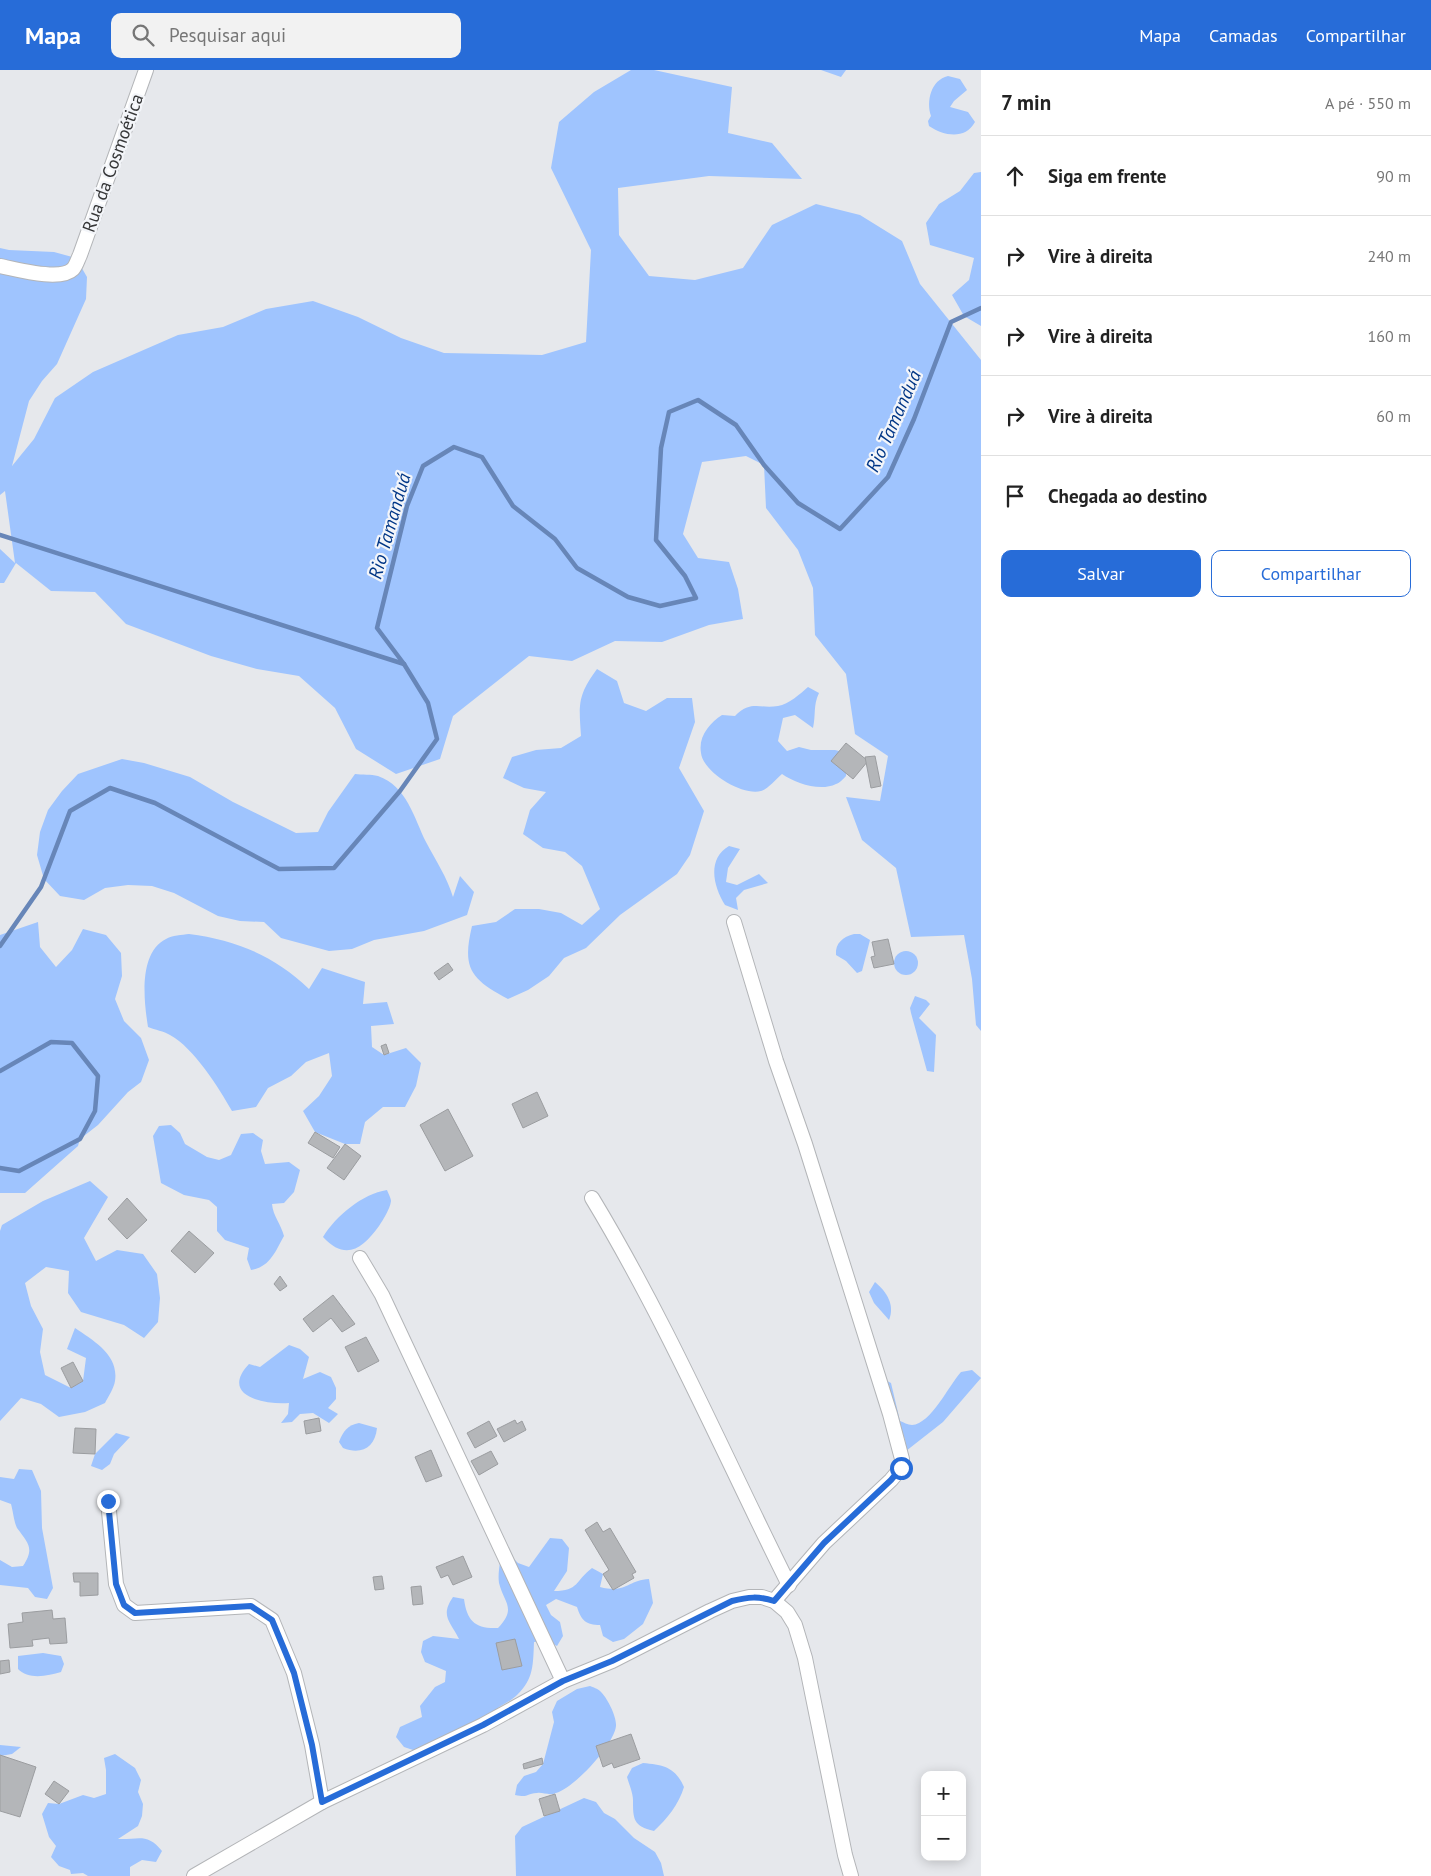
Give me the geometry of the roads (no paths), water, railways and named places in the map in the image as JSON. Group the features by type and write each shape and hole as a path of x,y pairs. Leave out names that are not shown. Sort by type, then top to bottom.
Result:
{"street":[{"name":"Rua da Cosmoética","path":"0,266 36,274 62,274 73,270 146,70"},
{"path":"734,922 746,956 776,1061 805,1144 890,1414 902,1459 901,1468 891,1480 824,1543 774,1601"},
{"path":"592,1198 624,1250 714,1425 749,1505 789,1585"},
{"path":"360,1258 382,1295 563,1681"},
{"path":"108,1501 116,1584 124,1605 135,1613 251,1606 272,1620 294,1673 312,1745 322,1802"},
{"path":"194,1876 322,1802 475,1729 563,1681 612,1661 732,1601 749,1597 762,1597 774,1601 787,1612 795,1625 805,1658 845,1855 851,1876"}],"waterway":[{"name":"Rio Tamanduá","path":"0,946 41,887 70,811 110,788 155,803 279,869 334,868 400,791 437,739 428,703 404,664 377,628 407,506 423,466 454,447 482,457 513,506 555,539 577,568 628,597 660,606 696,598 685,576 656,540 661,448 669,412 698,400 736,425 764,465 798,503 840,529 888,477 914,419 951,322 981,308"},
{"path":"0,535 404,664"},
{"name":"Rio Tamanduá","path":"0,1071 51,1042 72,1043 98,1076 95,1111 80,1139 19,1171 0,1168"}]}
